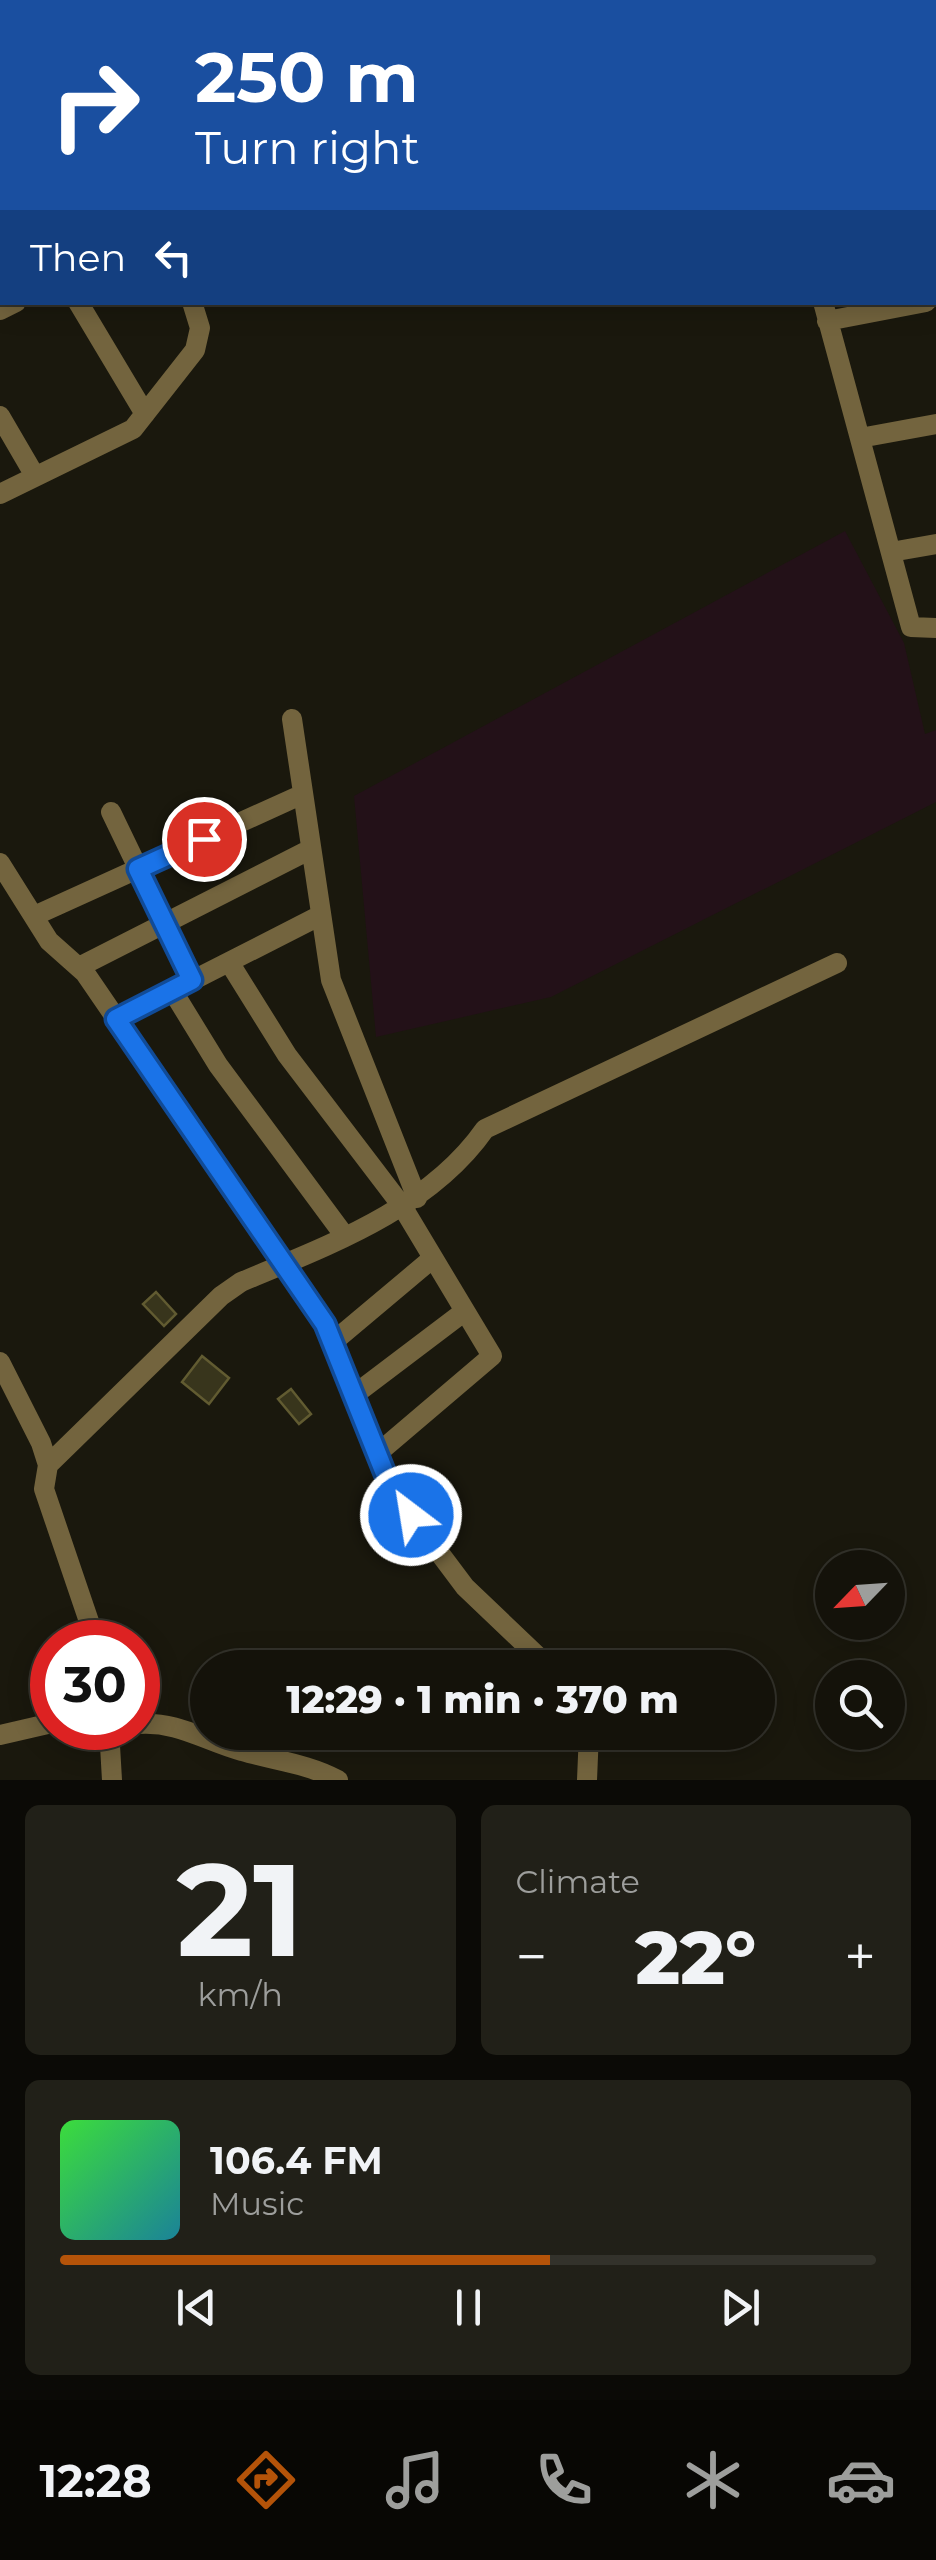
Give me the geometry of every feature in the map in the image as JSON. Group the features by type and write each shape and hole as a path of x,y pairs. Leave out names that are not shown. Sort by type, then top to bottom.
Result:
{"street":[{"path":"80,305 145,414"},
{"path":"0,494 133,428 195,350 200,328 193,305"},
{"path":"896,305 825,312 911,627 936,628"},
{"path":"0,416 35,476"},
{"path":"860,438 936,424"},
{"path":"891,552 936,544"},
{"path":"292,719 331,980 433,1258 492,1356 378,1453"},
{"path":"34,916 303,794"},
{"path":"111,812 192,980"},
{"path":"78,967 311,848"},
{"path":"0,863 49,941 78,967 116,1019 333,1342 392,1491 465,1587 531,1650"},
{"path":"116,1019 321,915"},
{"path":"229,962 287,1055 410,1202"},
{"path":"48,1465 221,1296 410,1202 463,1161 486,1129 837,963"},
{"path":"172,990 218,1064 344,1235"},
{"path":"333,1342 433,1258"},
{"path":"354,1394 465,1311"},
{"path":"0,1362 48,1465 44,1489 89,1620"},
{"path":"160,1726 195,1730 240,1751 286,1759 338,1780"},
{"path":"0,1735 30,1728"},
{"path":"110,1750 112,1780"},
{"path":"587,1780 588,1750"}],"shaded area":[{"path":"845,531 904,643 925,734 936,730 936,802 551,997 376,1037 354,796"}],"building":[{"path":"156,1292 176,1314 164,1326 143,1304"},
{"path":"202,1356 229,1378 209,1404 182,1382"},
{"path":"291,1389 311,1414 299,1424 278,1399"}],"route":[{"path":"204,839 138,869 192,980 116,1019 325,1324 392,1491 411,1515"}]}
